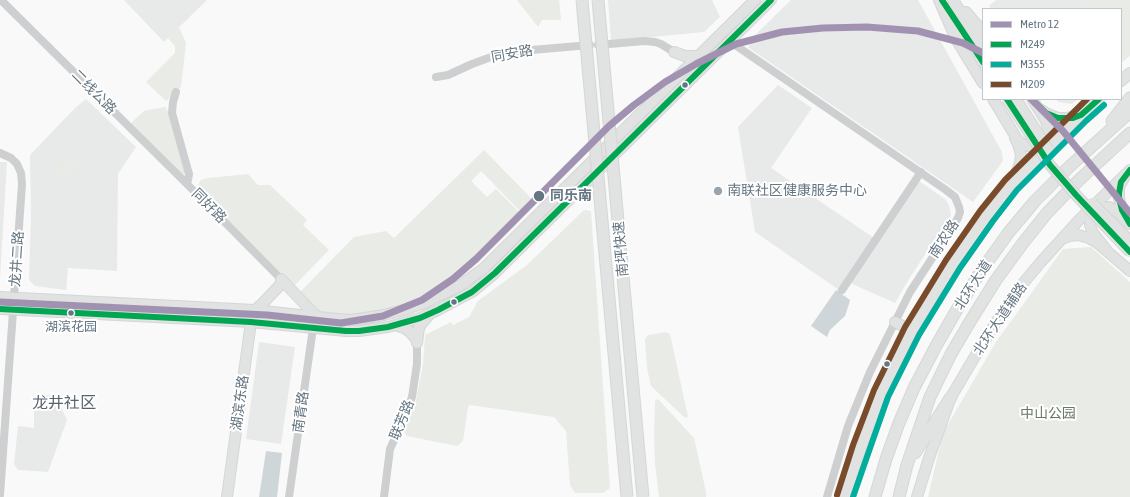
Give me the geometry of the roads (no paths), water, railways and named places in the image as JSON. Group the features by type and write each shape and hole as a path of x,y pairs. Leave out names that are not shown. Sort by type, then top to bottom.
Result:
{"highway":[{"name":"南坪快速","path":"582,0 627,497"},
{"name":"南坪快速","path":"598,0 643,497"},
{"path":"1097,140 1130,98"},
{"name":"北环大道","path":"875,497 886,458 914,388 956,311 981,271 1013,227 1040,196 1068,167 1130,112"},
{"name":"北环大道","path":"899,497 907,465 930,397 951,354 996,280 1047,213 1078,181 1130,133"},
{"path":"907,465 952,397"},
{"path":"624,497 626,479"}],"main road":[{"path":"0,297 255,310 336,319 363,319 403,310 442,295 459,286 484,268 755,0"},
{"path":"0,308 251,322 346,331 383,328 431,313 472,292 495,273 770,0"},
{"path":"938,0 956,39 982,81"},
{"path":"942,0 974,34 982,59"},
{"path":"955,0 982,46"},
{"path":"674,52 685,56 697,56 701,54"},
{"path":"674,52 679,62 679,76"},
{"path":"1122,79 1130,73"},
{"path":"994,100 1018,139 1024,145 1034,146 1048,134 1048,124 1033,100"},
{"path":"1008,100 1050,164 1076,195 1130,252"},
{"path":"1017,100 1056,160 1080,190 1130,241"},
{"path":"1033,100 1046,113 1058,118 1073,118 1080,115"},
{"path":"845,497 858,455 881,394 912,331 953,264 987,216 1011,186 1080,115 1098,100"},
{"path":"1010,127 1018,144 1020,154 1020,163 1011,186"},
{"path":"1130,170 1121,182 1119,198 1122,210 1130,224"},
{"name":"北环大道辅路","path":"917,497 929,458 952,397 974,358 1016,293 1060,240 1100,198 1130,170"},
{"path":"1108,252 1093,233 1090,225 1092,216 1099,209 1108,207 1119,213 1130,224"},
{"path":"1060,240 1070,236 1089,238 1096,242 1130,271"},
{"path":"255,310 281,284 281,280"},
{"path":"281,280 314,314 321,317"},
{"name":"湖滨东路","path":"227,497 251,322 255,310"},
{"path":"418,343 419,328 431,313"},
{"path":"381,316 377,318 376,322 379,327 383,328"},
{"path":"363,319 368,321 369,325 368,328 364,330"},
{"path":"895,322 912,331"},
{"path":"394,325 409,331 418,343"}],"street":[{"name":"二线公路","path":"1,0 186,183"},
{"name":"南农路","path":"721,35 951,193 957,202 960,212 955,223 922,272 895,322 858,399 841,448 827,497"},
{"name":"同安路","path":"436,77 448,75 472,64 508,52 644,41 661,44 674,52"},
{"name":"同好路","path":"176,92 172,113 189,174 186,183 281,280"},
{"name":"龙井二路","path":"0,153 11,158 17,164 21,174 22,184 0,495"},
{"path":"842,290 921,172"},
{"path":"603,214 630,497"},
{"name":"南青路","path":"289,497 313,328"},
{"name":"联芳路","path":"384,497 390,449 412,397 418,364 418,343"}],"metro line":[{"name":"12","path":"0,302 267,315 341,323 383,316 422,300 453,279 476,259 609,126 634,105 665,82 696,64 736,44 782,32 823,28 867,27 918,31 963,43 982,52"},
{"name":"12","path":"1032,100 1063,131 1130,213"}],"place":[{"name":"南联社区健康服务中心","path":"718,191"},
{"name":"同乐南","path":"539,196"},
{"name":"湖滨花园","path":"71,313"}],"district":[{"name":"龙井社区","path":"64,403"}],"park label":[{"name":"中山公园","path":"1048,414"}]}
